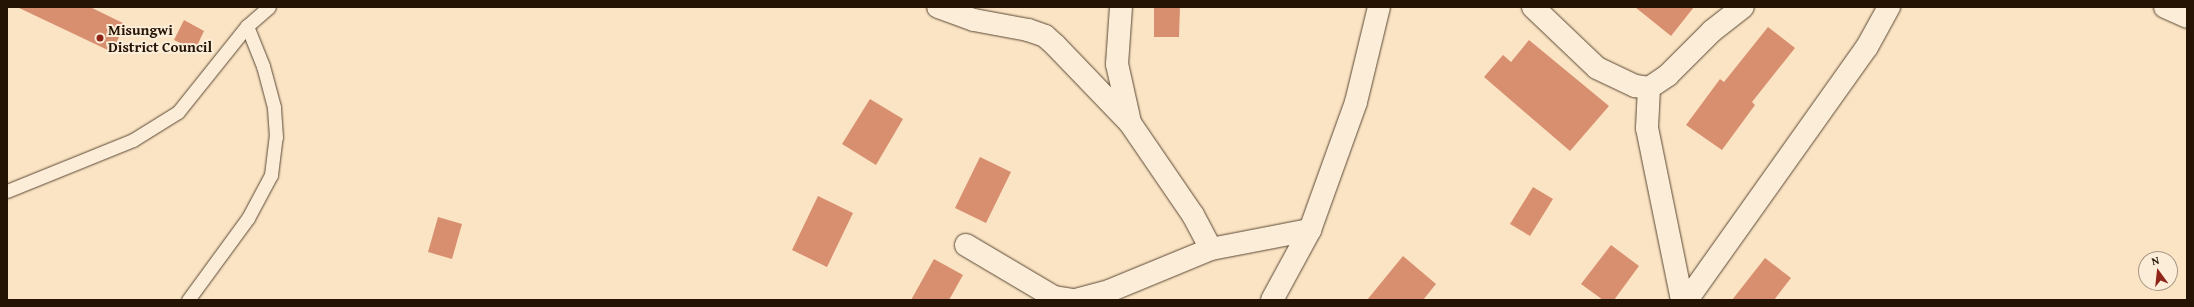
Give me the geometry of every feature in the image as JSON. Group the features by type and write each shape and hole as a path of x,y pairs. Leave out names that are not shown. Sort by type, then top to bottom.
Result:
{"street":[{"path":"938,7 974,20 1044,36 1130,123 1178,192 1211,249"},
{"path":"1121,7 1117,64 1130,123"},
{"path":"1272,300 1310,230 1356,102 1379,7"},
{"path":"1533,7 1597,68 1635,86 1649,88 1668,75 1712,31 1742,7"},
{"path":"1687,300 1867,47 1889,7"},
{"path":"2165,7 2187,17"},
{"path":"1649,88 1647,128 1682,300"},
{"path":"1076,300 1109,292 1211,249 1310,230"},
{"path":"966,245 1054,297 1072,300"}],"lane":[{"path":"7,191 133,140 178,112 247,26 269,7"},
{"path":"188,300 248,218 271,175 276,137 274,107 263,66 247,26"}],"building":[{"name":"Misungwi District Council","path":"17,7 90,7 125,24 112,52"},
{"path":"1154,7 1180,7 1179,37 1154,37"},
{"path":"1635,7 1694,7 1671,36"},
{"path":"184,20 204,31 195,50 174,40"},
{"path":"1768,27 1795,48 1752,102 1755,105 1722,150 1686,125 1720,79 1724,82"},
{"path":"1529,40 1609,106 1570,151 1484,77 1503,55 1511,62"},
{"path":"870,99 903,119 876,165 842,144"},
{"path":"980,157 1011,172 986,223 955,208"},
{"path":"1533,187 1553,199 1530,236 1510,224"},
{"path":"818,196 853,213 827,267 792,250"},
{"path":"438,217 462,224 452,259 428,252"},
{"path":"1611,245 1639,266 1614,300 1603,300 1581,284"},
{"path":"1403,256 1436,284 1423,300 1367,300"},
{"path":"1765,258 1791,278 1774,300 1732,300"},
{"path":"934,259 963,275 949,300 911,300"}],"place":[{"name":"Misungwi District Council","path":"100,38"}]}
